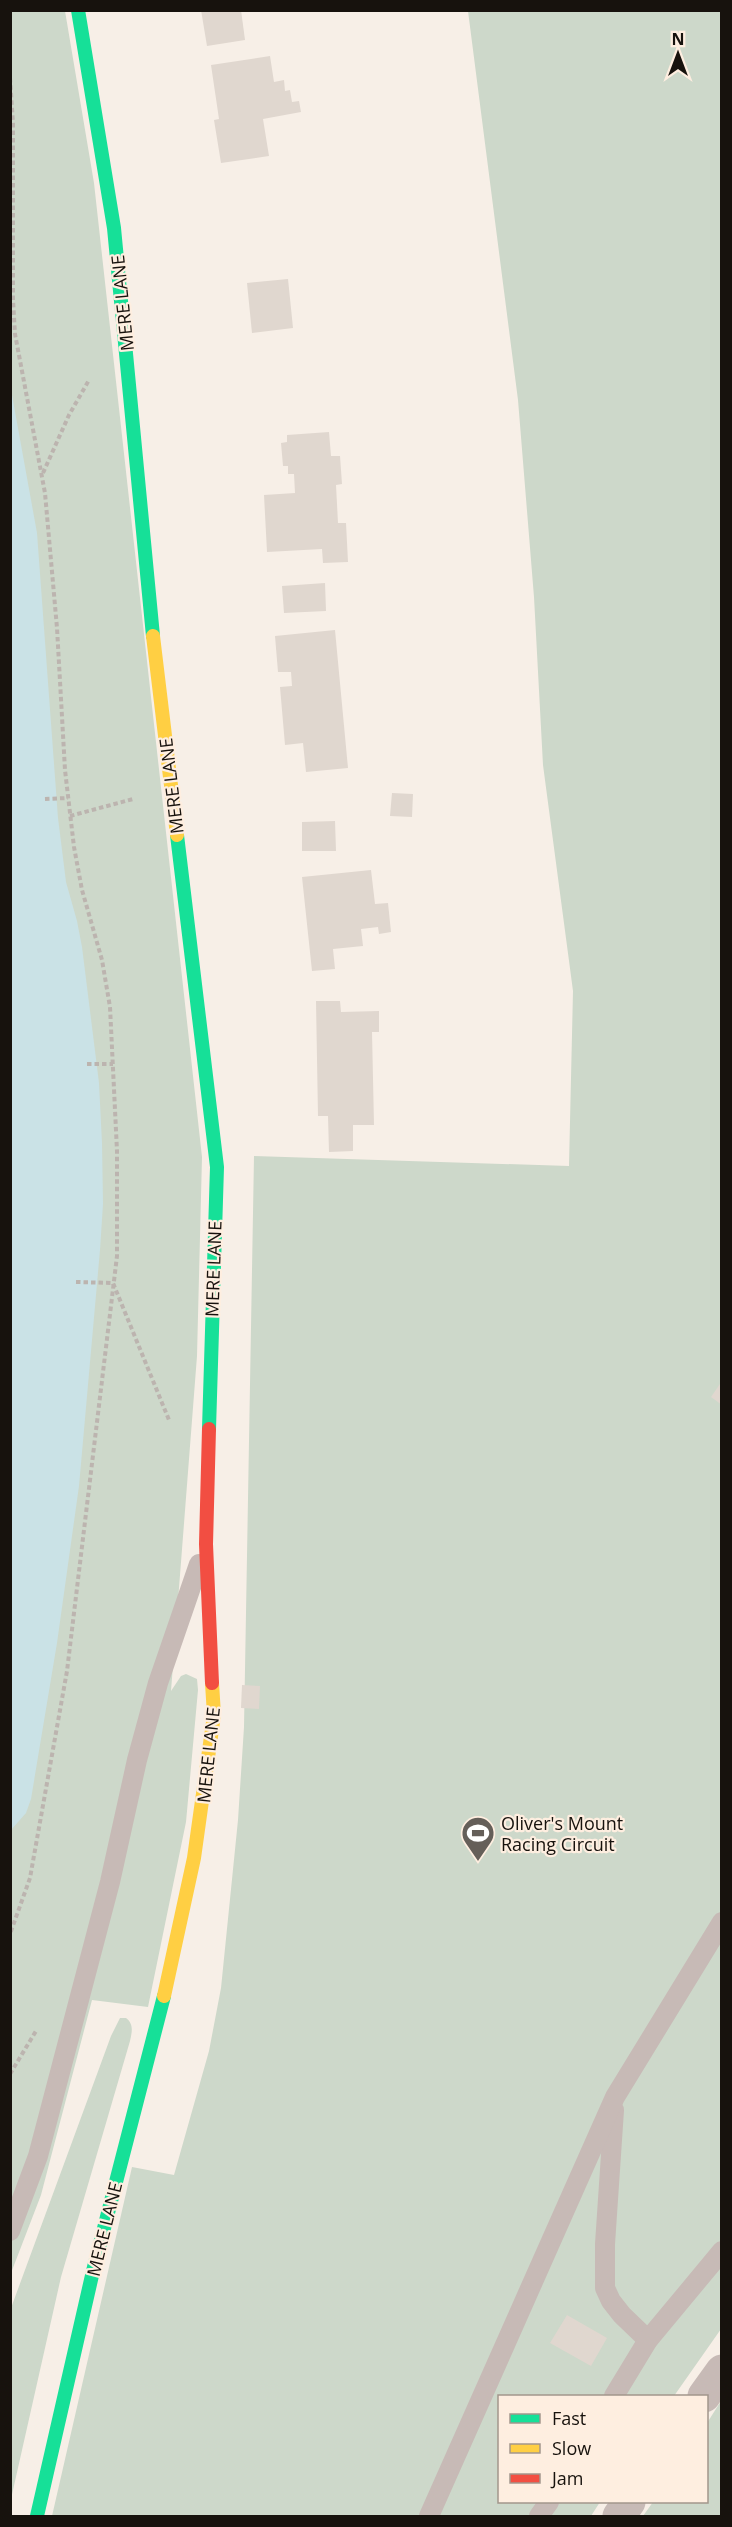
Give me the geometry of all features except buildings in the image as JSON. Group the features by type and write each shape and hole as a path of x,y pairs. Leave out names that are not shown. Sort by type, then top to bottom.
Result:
{"street":[{"name":"MERE LANE","path":"37,2517 93,2271 164,1994 194,1858 214,1715 206,1544 217,1167 151,616 114,228 78,10"},
{"path":"705,2395 722,2371"},
{"path":"619,2517 628,2503"}],"lane":[{"path":"10,2231 38,2156 110,1882 137,1760 158,1683 206,1544"},
{"path":"429,2517 615,2097 722,1922"},
{"path":"615,2097 605,2244 605,2288 611,2301 622,2315 648,2340"},
{"path":"615,2395 648,2340 722,2251"},
{"path":"539,2517 548,2503"}],"path":[{"path":"10,78 13,123 12,283 15,334 42,474 57,628 70,816 82,890 102,960 110,1006 118,1207 113,1283 67,1671 30,1878 10,1934"},
{"path":"42,474 82,391 104,356 125,331"},
{"path":"70,816 171,788"},
{"path":"45,799 68,798"},
{"path":"87,1064 113,1064"},
{"path":"76,1282 113,1283"},
{"path":"113,1283 171,1425"}],"green space":[{"path":"10,11 65,11 94,183 202,1157 197,1356 171,1691 181,1676 186,1674 197,1679 198,1690 186,1822 148,2007 92,2000 41,2195 11,2273"},
{"name":"Oliver's Mount Racing Circuit","path":"468,11 721,11 721,2329 675,2395 498,2395 498,2503 599,2503 591,2516 52,2516 132,2167 174,2175 209,2051 221,1988 238,1820 244,1727 254,1156 569,1166 573,991 543,765 534,597 518,400"},
{"path":"120,2018 126,2018 130,2023 132,2031 130,2041 61,2277 11,2499 11,2308 111,2036"},
{"path":"721,2401 721,2516 643,2516 652,2503 708,2503 708,2421"}],"water":[{"path":"10,384 37,533 58,818 66,882 82,947 99,1083 103,1204 79,1486 57,1643 31,1799 26,1813 11,1830"}],"traffic: fast":[{"path":"78,10 114,228 153,636"},
{"path":"177,835 217,1167 209,1429"},
{"path":"37,2516 93,2271 164,1996"}],"traffic: slow":[{"path":"153,636 177,835"},
{"path":"164,1996 194,1858 214,1715 212,1683"}],"traffic: jam":[{"path":"209,1429 206,1544 212,1683"}],"place":[{"name":"Oliver's Mount Racing Circuit","path":"478,1862"}]}
